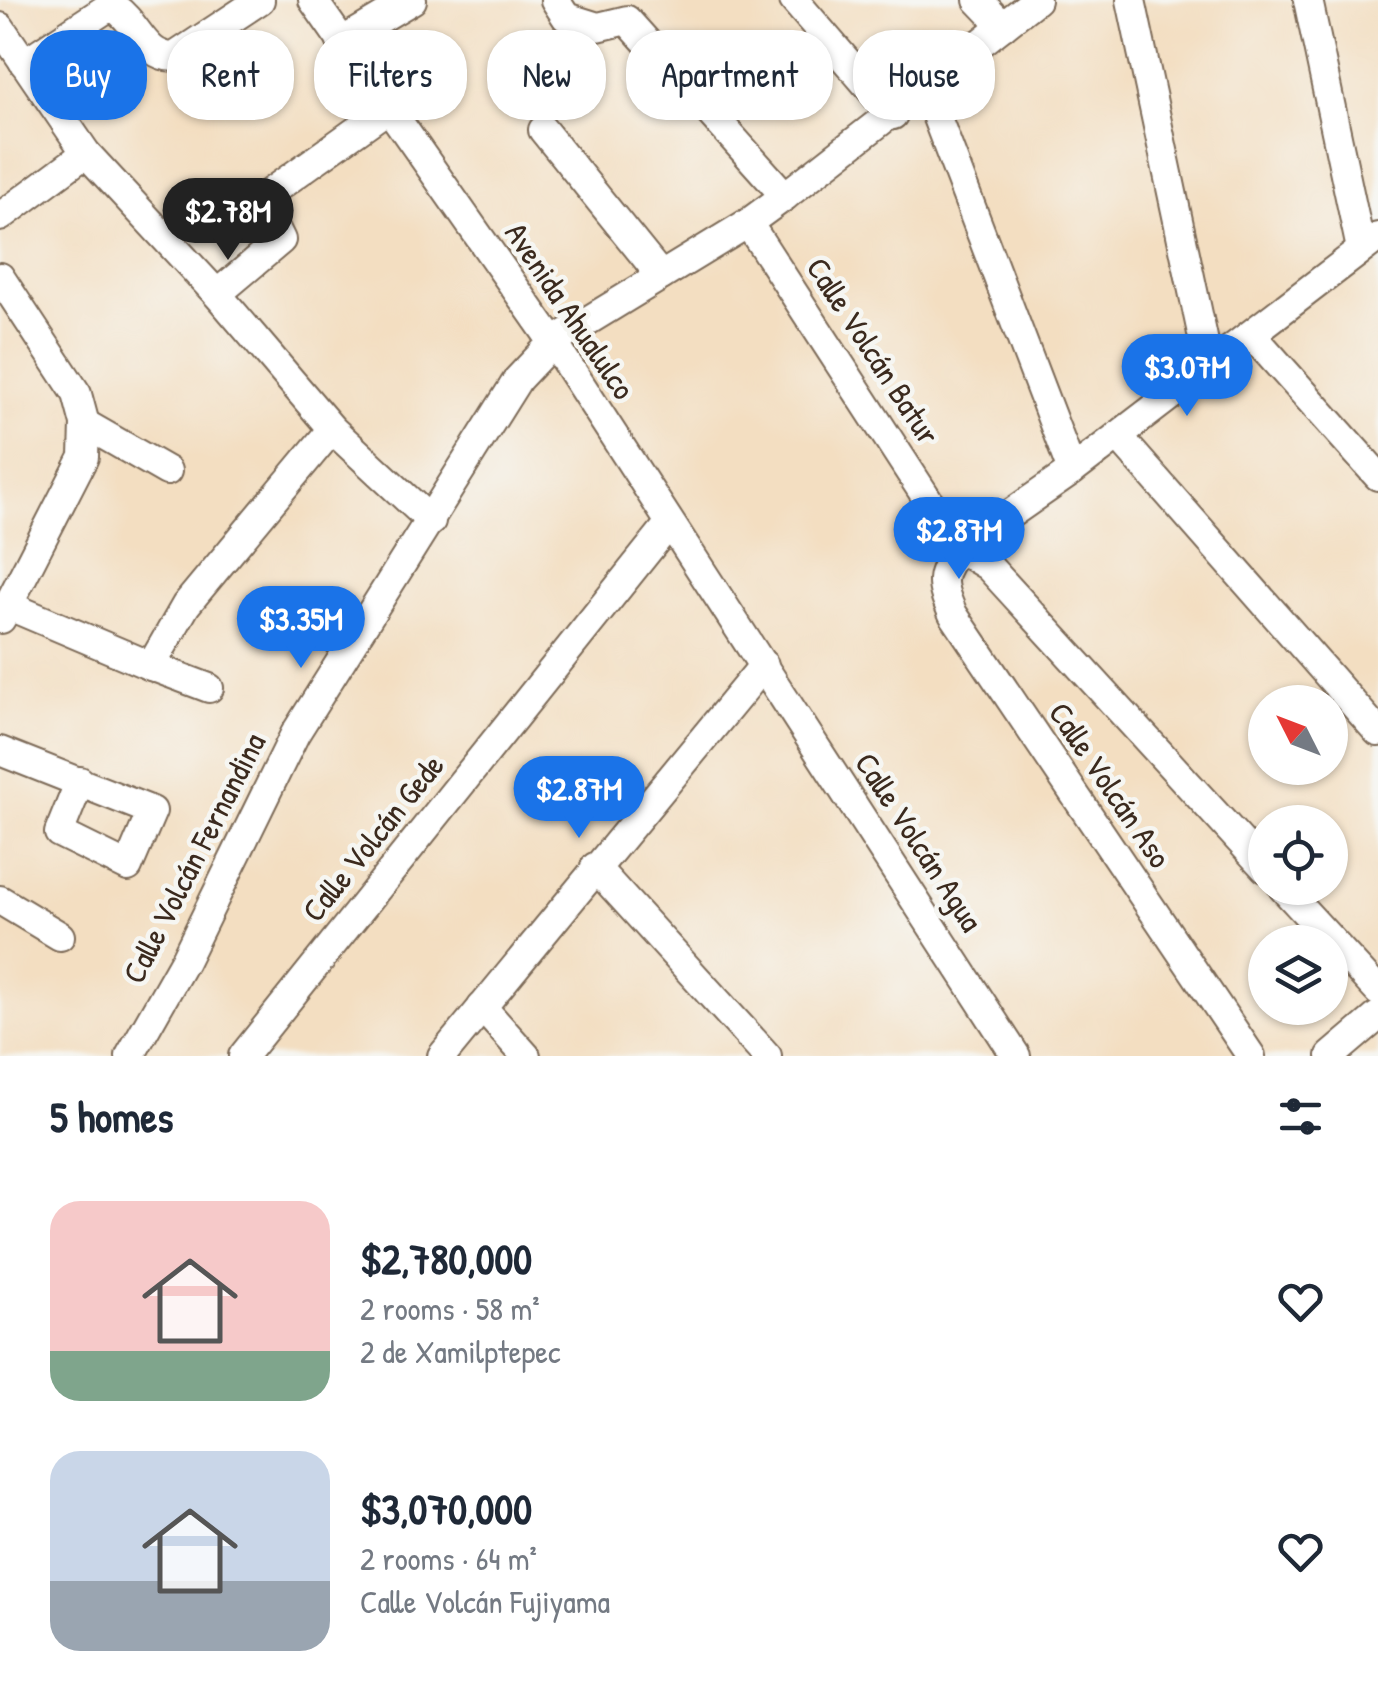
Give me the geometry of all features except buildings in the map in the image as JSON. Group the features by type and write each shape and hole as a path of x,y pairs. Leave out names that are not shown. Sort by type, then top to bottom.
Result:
{"street":[{"path":"24,62 104,10 116,8 150,49 160,57 174,57 260,0"},
{"name":"Avenida Ahualulco","path":"313,0 333,30"},
{"path":"361,30 412,0"},
{"path":"556,0 566,18 598,27 627,20 785,196"},
{"path":"794,0 853,69"},
{"path":"978,0 1003,26"},
{"name":"Calle Volcán Fernandina","path":"995,33 1036,0"},
{"path":"1131,0 1209,366"},
{"path":"960,549 1072,471 1370,243 1308,0"},
{"path":"0,28 86,152 217,294 332,429 430,521"},
{"path":"217,294 281,240 261,199 370,120"},
{"name":"Avenida Ahualulco","path":"395,120 552,342 764,665"},
{"name":"Calle Volcán Fernandina","path":"130,1056 184,961 295,734 518,378 552,342 748,223 886,120"},
{"path":"938,120 1072,471"},
{"path":"543,130 661,276"},
{"path":"0,217 86,152"},
{"name":"Calle Volcán Batur","path":"748,223 960,549 988,566 1248,849"},
{"path":"0,277 77,394 84,424 84,457 4,613 209,688"},
{"path":"1252,335 1378,476"},
{"path":"84,424 166,471"},
{"path":"151,666 186,604 332,429"},
{"path":"1118,436 1378,732"},
{"name":"Calle Volcán Gede","path":"243,1056 669,524"},
{"name":"Calle Volcán Aso","path":"960,549 948,562 942,577 943,592 953,614 1251,1056"},
{"path":"442,1056 764,665"},
{"name":"Calle Volcán Agua","path":"764,665 1016,1056"},
{"path":"0,751 80,781 152,811 128,867 60,833 80,781"},
{"path":"595,867 767,1056"},
{"path":"0,900 60,936"},
{"path":"1299,905 1378,991"},
{"path":"482,1006 526,1056"},
{"path":"1332,1056 1378,1016"}]}
